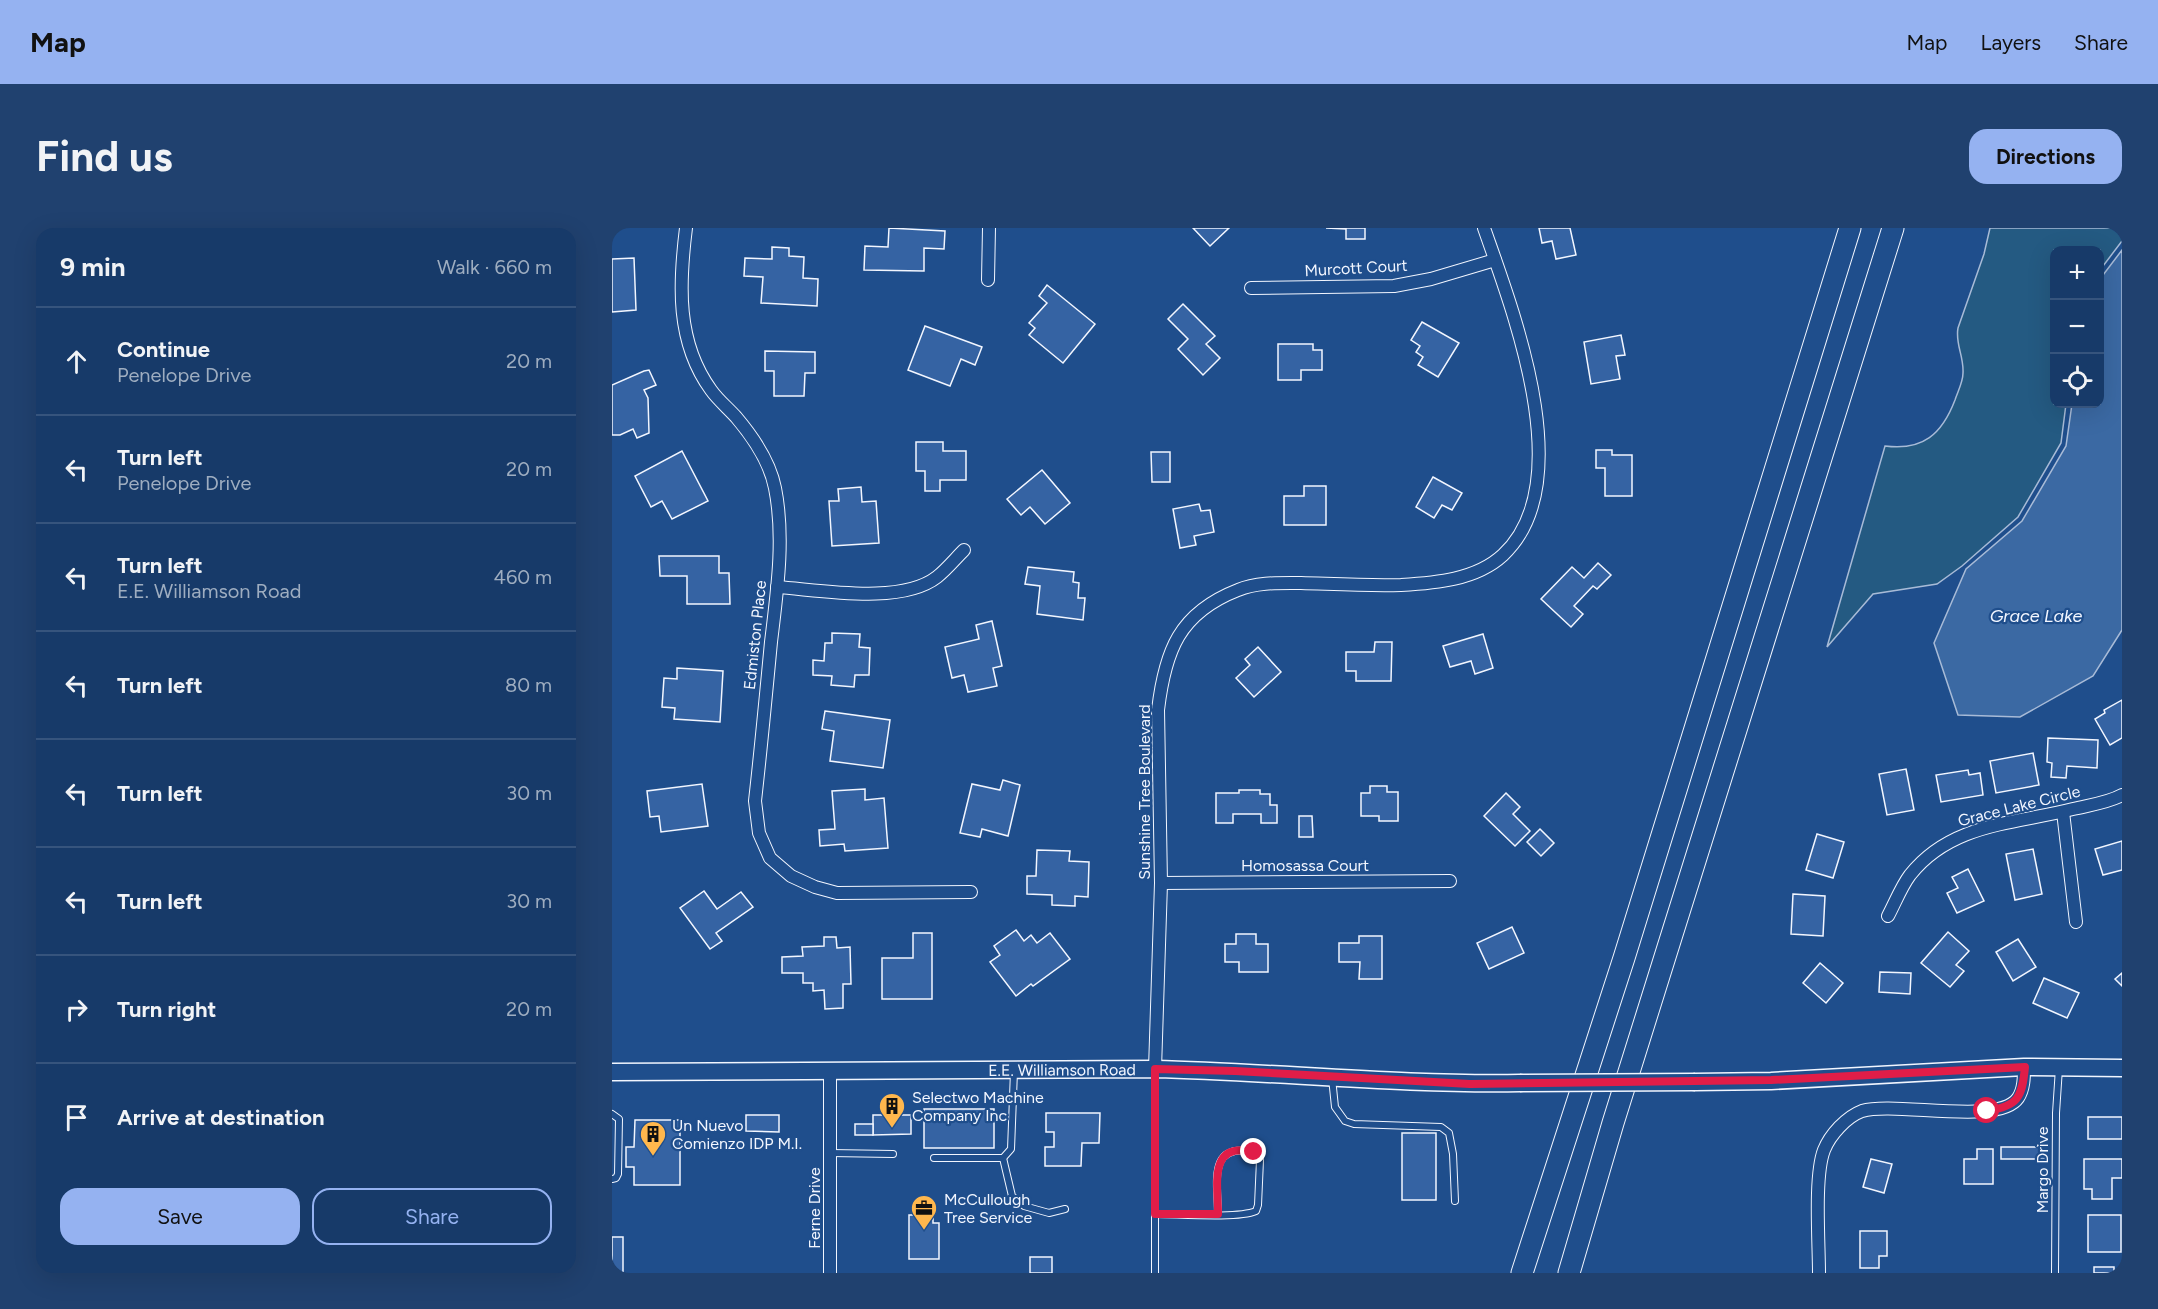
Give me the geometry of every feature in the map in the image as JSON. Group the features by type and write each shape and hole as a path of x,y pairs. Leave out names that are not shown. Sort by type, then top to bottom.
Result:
{"highway":[{"path":"1522,1273 1628,946 1850,228"},
{"path":"1569,1273 1613,1123 1893,228"}],"street":[{"name":"Edmiston Place","path":"686,228 681,273 682,312 691,356 711,390 736,417 760,450 775,486 779,514 777,587 755,801 759,833 770,858 791,876 814,887 837,893 971,892"},
{"path":"988,280 989,228"},
{"name":"Sunshine Tree Boulevard","path":"1155,1069 1161,883 1158,710 1161,683 1168,655 1184,628 1207,605 1239,589 1270,583 1397,585 1438,583 1475,572 1502,556 1522,533 1536,499 1539,456 1533,392 1518,325 1484,228"},
{"name":"Murcott Court","path":"1251,288 1394,286 1431,279 1495,260"},
{"path":"777,587 884,594 911,589 936,578 964,550"},
{"name":"Grace Lake Circle","path":"1888,916 1909,877 1924,860 1946,843 1974,830 2063,812 2122,795"},
{"path":"2063,812 2076,922"},
{"name":"Homosassa Court","path":"1161,883 1450,881"},
{"path":"1820,1273 1819,1173 1824,1151 1832,1136 1847,1120 1862,1112 1880,1110 1987,1111 2005,1108 2017,1100 2023,1088 2025,1067"},
{"name":"E.E. Williamson Road","path":"612,1072 1155,1069 1235,1071 1433,1083 1520,1083 1771,1080 2025,1067 2122,1068"},
{"name":"Ferne Drive","path":"830,1071 830,1273"}],"lane":[{"name":"Margo Drive","path":"2055,1273 2056,1113 2059,1067"},
{"path":"1155,1069 1155,1273"},
{"path":"934,1158 1003,1158 1011,1149 1014,1070"},
{"path":"1332,1077 1335,1107 1345,1121 1354,1124 1441,1127 1449,1133 1453,1154 1455,1201"},
{"path":"612,1114 619,1119 618,1174 612,1179"},
{"path":"1155,1214 1218,1214 1256,1211 1260,1160 1254,1152 1245,1150 1228,1152 1220,1159 1218,1214"},
{"path":"830,1153 893,1154"},
{"path":"1003,1158 1012,1196 1024,1206 1049,1212 1065,1209"}],"shaded area":[{"path":"1990,228 2122,228 2122,241 2104,265 2104,246 2050,246 2050,408 2065,408 2061,443 2018,517 1962,566 1937,584 1873,594 1827,647 1885,446 1910,446 1929,438 1944,422 1955,400 1963,373 1958,328 1984,254"}],"water":[{"name":"Grace Lake","path":"2122,250 2122,630 2093,676 2020,717 1958,715 1934,643 1966,569 2022,521 2066,446 2071,408 2104,408 2104,274"}],"building":[{"path":"889,228 945,231 944,249 924,248 924,271 864,270 865,246 888,247"},
{"path":"1193,228 1229,228 1210,246"},
{"path":"1326,228 1365,228 1365,239 1346,239 1346,229"},
{"path":"1539,228 1570,228 1576,255 1556,259 1552,241 1542,243"},
{"path":"772,247 789,248 789,256 804,257 803,278 818,279 817,306 761,303 763,277 744,276 745,258 772,259"},
{"path":"634,258 636,310 612,312 612,259"},
{"path":"1047,285 1095,324 1063,363 1029,335 1035,328 1029,323 1047,303 1039,296"},
{"path":"1183,304 1215,336 1206,344 1220,358 1203,375 1178,349 1188,339 1168,319"},
{"path":"1422,322 1459,343 1438,377 1418,365 1423,357 1416,352 1420,346 1411,340"},
{"path":"925,326 982,347 975,365 961,359 950,386 908,370"},
{"path":"1621,335 1625,355 1616,356 1620,379 1591,384 1584,342"},
{"path":"1278,344 1313,344 1313,350 1322,350 1322,370 1301,370 1301,380 1278,380"},
{"path":"765,351 815,352 815,373 805,373 804,396 774,396 774,371 765,371"},
{"path":"649,370 656,385 644,390 648,398 649,433 637,438 633,429 620,435 612,435 612,385"},
{"path":"916,442 943,442 943,451 966,451 966,480 940,480 940,491 925,491 925,471 916,471"},
{"path":"1596,450 1612,450 1612,455 1632,455 1632,496 1605,496 1605,468 1596,468"},
{"path":"682,451 708,501 672,519 662,501 651,507 635,476"},
{"path":"1151,452 1170,452 1170,482 1152,482"},
{"path":"1042,470 1070,503 1045,524 1030,507 1021,515 1007,499"},
{"path":"1433,477 1462,493 1452,510 1442,505 1434,518 1416,507"},
{"path":"1304,486 1326,486 1326,525 1284,525 1284,496 1304,496"},
{"path":"861,487 862,502 876,501 879,543 832,546 829,501 839,501 838,489"},
{"path":"1199,504 1201,511 1210,510 1214,532 1194,536 1196,545 1180,548 1173,509"},
{"path":"659,556 719,556 719,573 729,573 730,604 687,604 687,576 660,576"},
{"path":"1598,563 1611,575 1597,589 1593,586 1574,606 1583,614 1571,627 1541,599 1572,567 1584,578"},
{"path":"1028,567 1074,572 1073,582 1079,583 1078,598 1085,598 1083,620 1037,614 1040,586 1025,584"},
{"path":"992,621 1002,666 993,668 997,686 968,692 964,675 952,678 945,647 979,639 976,625"},
{"path":"832,633 860,634 859,647 870,648 869,675 855,675 854,687 831,685 832,676 813,675 813,660 824,661 825,643 832,643"},
{"path":"1483,634 1493,668 1475,674 1471,661 1450,667 1443,646"},
{"path":"1375,642 1392,642 1391,681 1356,681 1356,671 1346,671 1346,652 1374,652"},
{"path":"1258,647 1281,672 1254,697 1236,678 1250,665 1245,659"},
{"path":"677,668 723,671 720,722 674,719 675,708 662,707 664,678 677,679"},
{"path":"2122,700 2122,738 2110,745 2095,719 2105,713 2104,710"},
{"path":"825,711 890,720 883,768 830,761 834,731 822,729"},
{"path":"2048,738 2098,740 2097,768 2067,766 2066,778 2051,777 2052,763 2047,762"},
{"path":"2033,753 2039,785 1996,793 1990,761"},
{"path":"1906,769 1914,810 1887,815 1879,774"},
{"path":"1968,770 1969,775 1980,773 1983,795 1941,802 1936,775"},
{"path":"1003,780 1020,785 1008,836 982,829 980,837 960,833 972,784 1000,790"},
{"path":"702,784 708,826 661,832 659,816 650,817 647,791"},
{"path":"1370,786 1387,786 1387,792 1398,792 1398,821 1379,821 1379,816 1361,816 1361,793 1370,793"},
{"path":"865,789 865,800 884,798 888,848 845,851 844,844 820,846 819,830 835,829 832,791"},
{"path":"1239,790 1260,790 1260,794 1270,794 1270,805 1277,805 1277,823 1261,823 1261,814 1233,814 1233,823 1216,823 1216,793 1239,793"},
{"path":"1506,793 1520,807 1513,814 1530,831 1515,846 1484,816"},
{"path":"1299,816 1312,816 1313,837 1299,837"},
{"path":"1540,829 1554,843 1541,856 1527,842"},
{"path":"1817,834 1844,842 1833,878 1806,870"},
{"path":"2122,841 2122,870 2103,875 2095,849"},
{"path":"2033,849 2042,894 2015,900 2006,854"},
{"path":"1037,850 1070,851 1069,861 1089,862 1088,897 1075,896 1075,906 1052,905 1052,895 1027,894 1027,876 1036,876"},
{"path":"1968,869 1984,901 1957,913 1947,893 1958,888 1952,877"},
{"path":"704,891 717,909 741,892 753,907 716,933 722,941 710,949 680,908"},
{"path":"1793,894 1825,896 1823,936 1791,934"},
{"path":"1512,927 1524,953 1489,969 1477,943"},
{"path":"1016,930 1024,941 1031,935 1037,943 1050,933 1070,959 1016,996 990,962 1000,955 994,946"},
{"path":"1948,932 1969,951 1956,965 1964,971 1950,987 1921,963"},
{"path":"913,933 932,933 932,999 882,999 882,958 913,958"},
{"path":"1236,934 1256,934 1256,944 1268,944 1268,972 1239,972 1239,962 1225,962 1225,944 1236,944"},
{"path":"1359,936 1382,936 1382,979 1359,979 1360,962 1339,962 1339,943 1359,943"},
{"path":"824,937 836,937 837,948 850,947 851,984 843,984 843,1008 825,1009 824,990 813,991 813,983 803,983 803,973 782,973 782,957 803,956 802,947 824,946"},
{"path":"2018,939 2036,967 2013,981 1996,952"},
{"path":"1820,963 1843,983 1826,1003 1803,983"},
{"path":"1880,972 1911,973 1910,994 1879,992"},
{"path":"2122,973 2122,986 2115,979"},
{"path":"2044,978 2079,993 2067,1018 2033,1003"},
{"path":"924,1109 994,1109 994,1148 924,1148"},
{"path":"1046,1113 1100,1113 1099,1143 1082,1143 1081,1166 1045,1166 1045,1147 1054,1147 1054,1132 1046,1132"},
{"path":"746,1115 779,1115 779,1132 746,1131"},
{"name":"Selectwo Machine Company Inc","path":"873,1115 911,1115 911,1134 873,1135"},
{"path":"2088,1117 2122,1117 2122,1139 2088,1139"},
{"name":"Un Nuevo Comienzo IDP M.I.","path":"635,1120 680,1120 680,1185 634,1185 634,1167 626,1167 626,1147 634,1147"},
{"path":"855,1124 873,1124 873,1135 855,1135"},
{"path":"1402,1133 1436,1133 1436,1200 1402,1200"},
{"path":"2001,1147 2045,1147 2045,1159 2001,1159"},
{"path":"1977,1149 1993,1149 1993,1184 1964,1184 1964,1159 1977,1159"},
{"path":"1871,1159 1892,1164 1884,1193 1863,1187"},
{"path":"2084,1159 2122,1159 2122,1178 2112,1178 2112,1199 2092,1199 2092,1189 2084,1189"},
{"path":"909,1215 933,1215 933,1223 939,1223 939,1259 909,1259"},
{"path":"2088,1215 2121,1215 2121,1252 2088,1252"},
{"path":"1860,1231 1887,1231 1887,1256 1879,1256 1879,1268 1860,1268"},
{"path":"612,1237 623,1237 623,1273 612,1273"},
{"path":"1030,1257 1052,1257 1052,1273 1030,1273"},
{"path":"2094,1267 2114,1267 2114,1273 2094,1273"}],"place":[{"name":"Selectwo Machine Company Inc","path":"892,1129"},
{"name":"Un Nuevo Comienzo IDP M.I.","path":"653,1157"},
{"name":"McCullough Tree Service","path":"924,1231"}],"route":[{"path":"1254,1152 1236,1150 1228,1152 1220,1159 1218,1214 1155,1214 1155,1069 1235,1071 1470,1084 1771,1080 2025,1067 2023,1088 2017,1100 2005,1108 1987,1111"}]}
